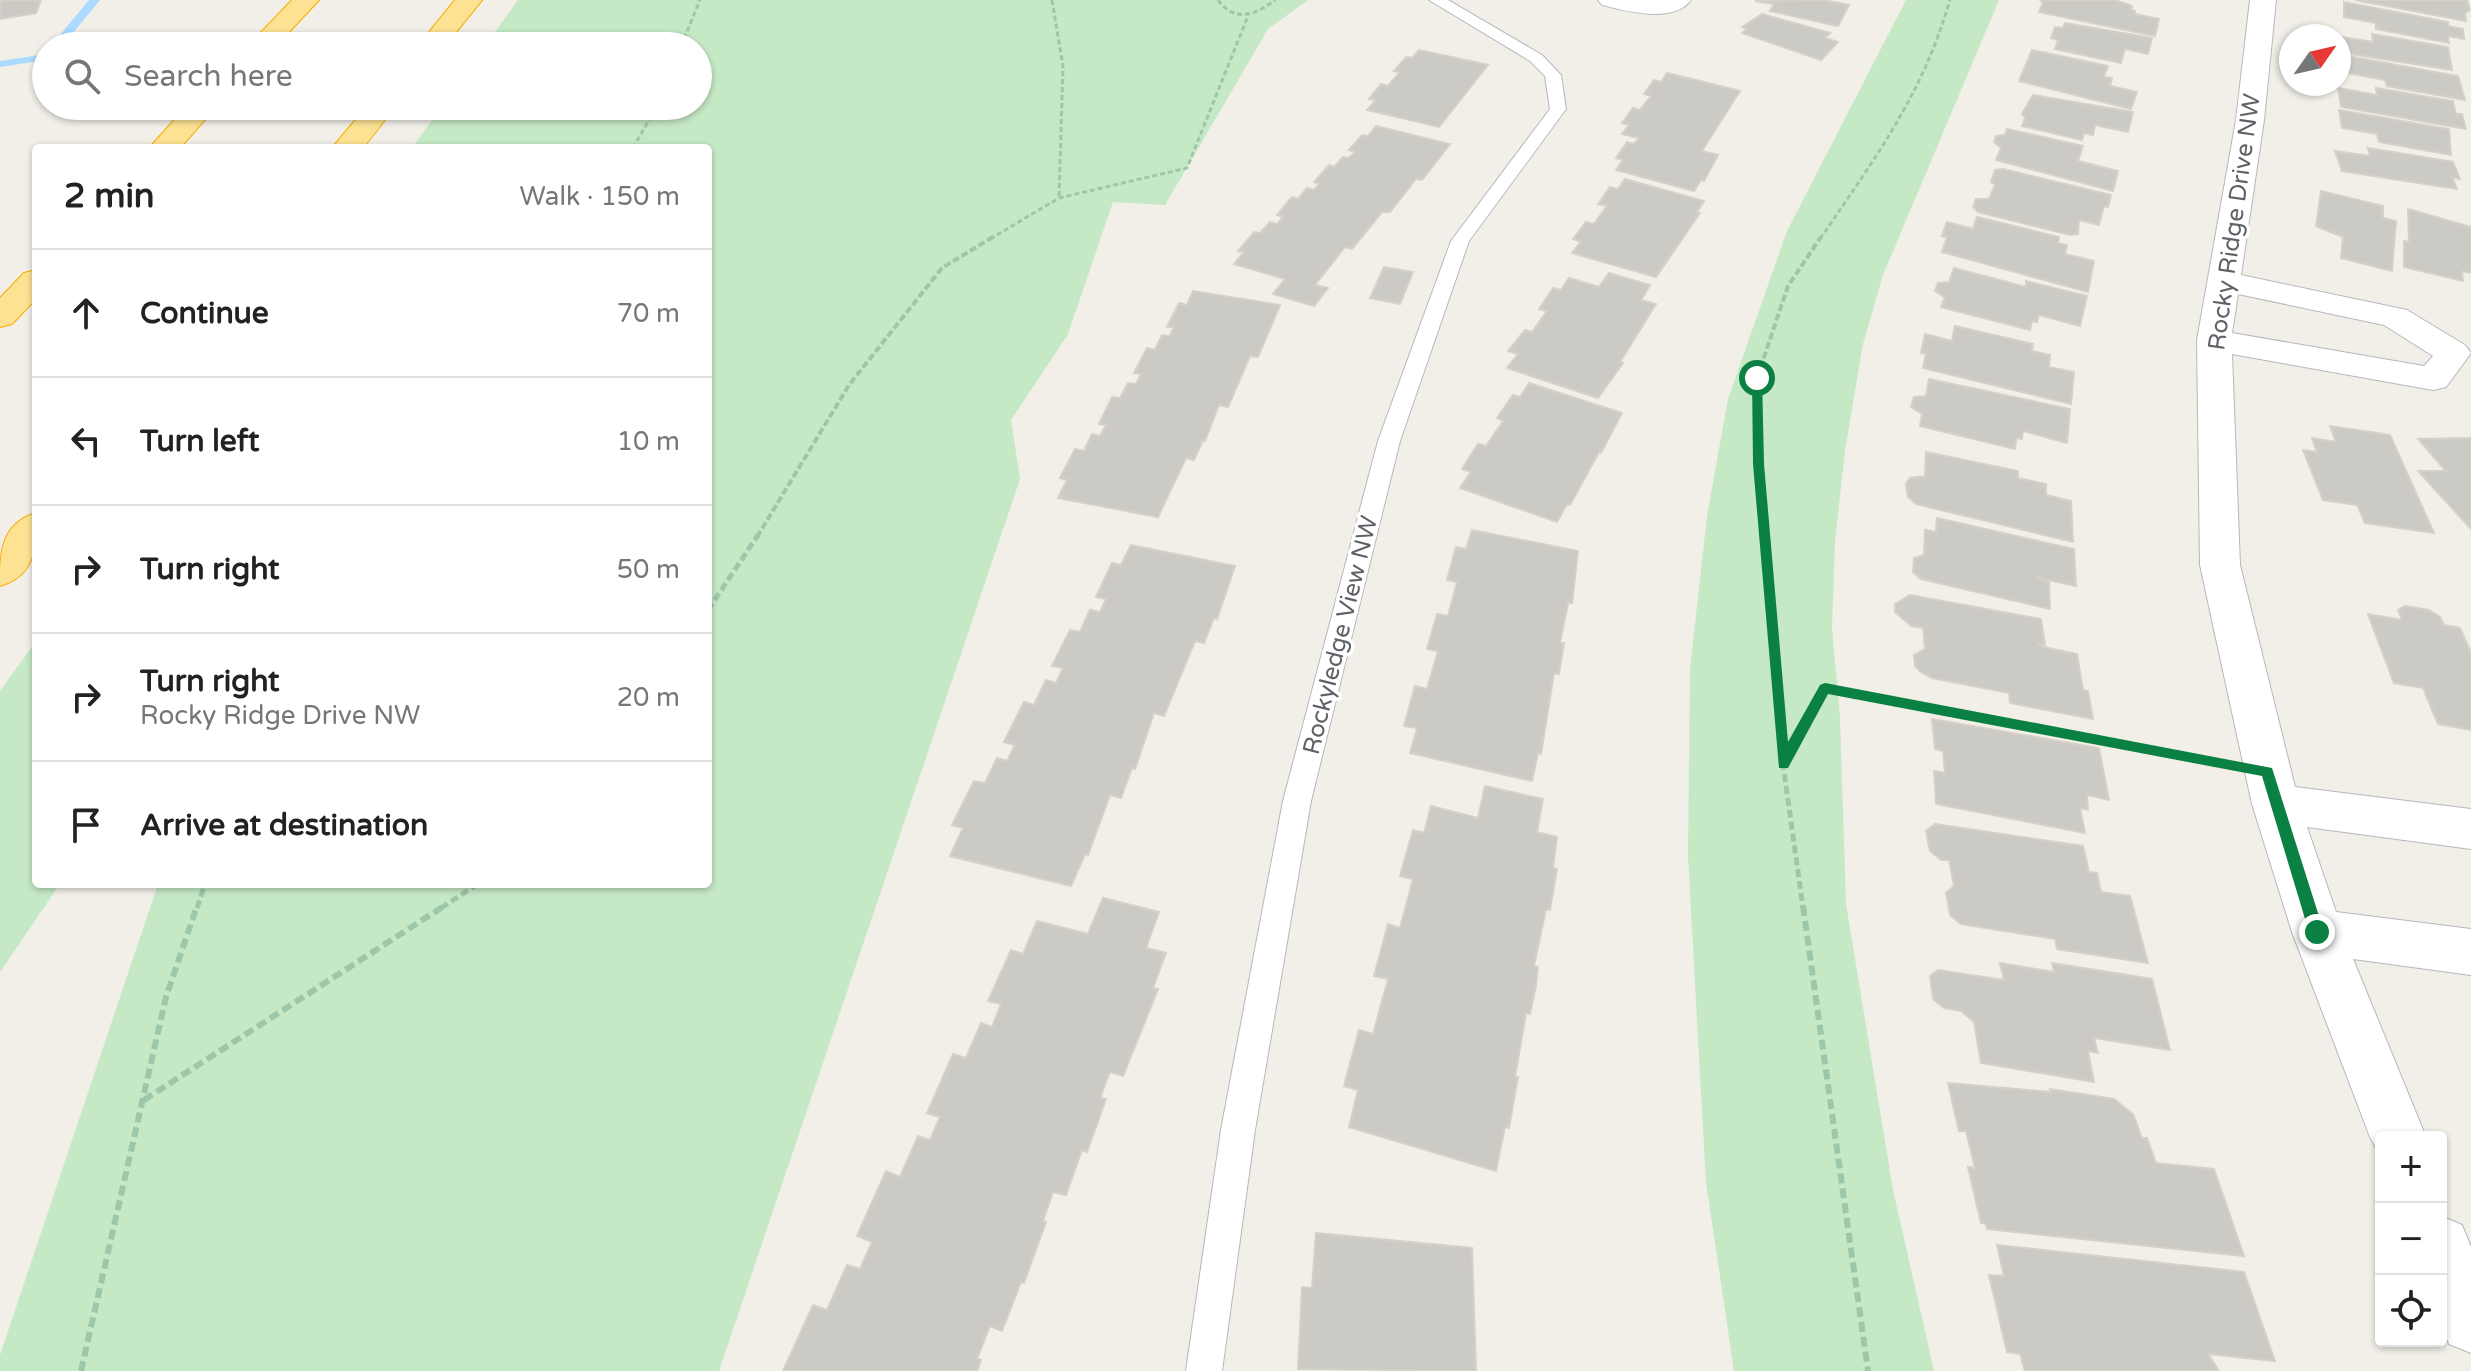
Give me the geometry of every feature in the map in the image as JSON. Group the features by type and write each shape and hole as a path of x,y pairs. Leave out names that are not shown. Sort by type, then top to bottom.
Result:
{"highway":[{"path":"250,32 279,0"},
{"path":"275,32 306,0"},
{"path":"443,32 469,0"},
{"path":"168,144 189,120"},
{"path":"350,144 370,120"},
{"path":"0,317 32,284"},
{"path":"0,571 32,532"}],"street":[{"path":"1611,0 1650,8 1678,0"},
{"name":"Rocky Ridge Drive NW","path":"2263,0 2250,120 2214,340 2220,565 2271,788 2317,932 2396,1131"},
{"path":"2214,340 2433,379 2453,353 2395,317 2222,281"},
{"path":"2271,788 2471,829"},
{"path":"2317,932 2471,952"},
{"path":"2447,1261 2471,1322"}],"lane":[{"name":"Rockyledge View NW","path":"1204,1371 1238,1130 1297,801 1389,441 1460,241 1558,109 1553,75 1536,58 1437,0"}],"path":[{"path":"687,32 700,0"},
{"path":"1052,0 1063,66 1059,198"},
{"path":"1218,0 1231,15 1248,16 1275,0"},
{"path":"1868,1371 1783,764 1758,464 1757,378 1788,286 1902,118 1937,44 1950,0"},
{"path":"712,604 759,534 849,385 942,268 1059,198 1187,168 1248,16"},
{"path":"635,144 649,120"},
{"path":"1783,764 1825,688 2271,788"},
{"path":"81,1371 166,997 204,888"},
{"path":"143,1100 472,888"}],"green space":[{"path":"518,0 1308,0 1268,29 1165,205 1113,202 1068,334 1011,420 1020,479 719,1371 0,1371 0,1355 157,888 712,888 712,144 415,144 432,120 712,120 712,32 495,32"},
{"path":"1906,0 1999,0 1883,275 1863,344 1845,450 1835,542 1832,629 1840,718 1846,904 1893,1190 1934,1371 1734,1371 1706,1182 1688,856 1690,669 1707,516 1728,399 1787,231"},
{"path":"32,647 32,888 57,888 0,972 0,691"}],"building":[{"path":"0,0 41,0 36,13 0,19"},
{"path":"1824,0 1849,5 1838,26 1770,11 1774,4 1755,1"},
{"path":"2040,0 2115,0 2132,6 2135,14 2159,19 2155,36 2039,12 2043,3"},
{"path":"2355,0 2467,0 2470,10 2465,13 2466,21"},
{"path":"2344,2 2448,22 2448,26 2463,29 2464,39 2448,36 2449,43 2376,29 2376,23 2344,17"},
{"path":"1762,14 1830,33 1825,38 1838,42 1821,60 1742,33 1747,29 1742,27"},
{"path":"2065,23 2152,38 2148,54 2125,49 2121,63 2055,49 2058,40 2051,38 2055,27 2063,28"},
{"path":"2372,34 2448,47 2452,70 2351,54 2351,38 2373,42"},
{"path":"1419,50 1488,65 1439,127 1367,110 1376,100 1369,99 1381,84 1388,86 1400,72 1394,71 1406,57 1412,58"},
{"path":"2032,50 2108,66 2104,77 2112,78 2110,86 2137,92 2131,109 2019,81"},
{"path":"2351,57 2458,76 2465,100 2387,86 2385,80 2351,74"},
{"path":"1667,73 1740,91 1702,151 1718,155 1704,181 1701,180 1694,191 1616,170 1623,160 1616,158 1627,142 1634,144 1639,138 1622,134 1629,125 1622,123 1633,108 1640,110 1651,96 1644,94 1654,80 1661,82"},
{"path":"2376,88 2453,101 2456,114 2462,114 2466,129 2341,107 2339,96 2351,96 2351,90 2377,95"},
{"path":"2033,95 2133,112 2128,132 2095,125 2093,135 2084,133 2082,140 2022,126 2025,118 2022,114"},
{"path":"2339,110 2449,129 2451,155 2379,142 2377,134 2342,128"},
{"path":"1376,126 1450,144 1422,180 1416,179 1390,212 1382,212 1352,249 1345,247 1315,285 1328,288 1314,306 1273,294 1285,279 1234,264 1244,252 1238,251 1254,232 1260,233 1270,222 1277,224 1283,217 1277,215 1292,197 1298,199 1307,188 1314,190 1319,184 1314,182 1329,165 1334,167 1343,157 1349,158 1355,152 1349,150 1362,135 1368,136"},
{"path":"2007,129 2083,146 2078,161 2118,171 2113,191 1996,160 2001,148 1994,142 1996,136 2005,135"},
{"path":"2368,148 2453,162 2460,179 2452,177 2457,189 2342,171 2335,151 2370,156"},
{"path":"2003,169 2111,195 2108,207 2104,206 2099,225 2079,220 2078,234 2070,235 1978,212 1973,207 1976,199 1989,199 1995,185 1991,182 1995,170"},
{"path":"1625,179 1704,201 1697,212 1700,213 1656,277 1572,253 1581,242 1573,239 1586,222 1594,224 1607,206 1598,204 1610,187 1618,189"},
{"path":"2321,191 2383,206 2383,218 2396,221 2392,271 2341,258 2343,237 2316,226"},
{"path":"2408,209 2471,227 2471,273 2462,271 2463,281 2404,267 2404,241 2409,242"},
{"path":"1977,217 2059,237 2058,243 2067,245 2065,254 2094,261 2088,292 1942,252 1947,237 1942,236 1947,222 1973,229"},
{"path":"1384,267 1413,272 1400,304 1370,298"},
{"path":"1954,268 2026,287 2026,281 2087,296 2080,326 2039,315 2037,322 2032,321 2030,330 1941,307 1945,298 1935,291 1938,283 1949,282"},
{"path":"1609,273 1650,285 1641,300 1656,304 1620,362 1623,363 1598,398 1507,368 1518,354 1508,351 1525,330 1532,332 1547,311 1539,309 1553,288 1561,290 1569,278 1599,287"},
{"path":"1193,291 1280,305 1258,357 1250,356 1228,407 1219,405 1205,441 1194,460 1186,458 1158,517 1058,498 1067,480 1060,478 1075,449 1084,451 1092,434 1100,436 1106,425 1099,424 1112,397 1120,398 1128,383 1136,384 1141,374 1134,373 1147,348 1155,350 1162,335 1170,336 1174,327 1167,327 1179,303 1187,305"},
{"path":"1955,326 2033,344 2032,351 2050,355 2049,367 2074,372 2071,404 1923,368 1926,354 1921,353 1925,334 1952,341"},
{"path":"1929,379 2070,409 2067,443 2023,431 2022,439 2016,438 2015,449 1920,426 1922,414 1911,407 1914,397 1926,396"},
{"path":"1529,383 1622,413 1570,505 1567,504 1557,522 1460,488 1471,472 1462,469 1478,444 1486,446 1503,421 1497,418 1513,395 1520,397"},
{"path":"2330,426 2390,435 2434,533 2365,523 2357,505 2323,500 2303,450 2317,452 2312,438 2336,442"},
{"path":"2471,438 2471,529 2418,471 2446,471 2418,439"},
{"path":"1926,452 2018,471 2018,478 2046,484 2046,495 2071,501 2073,542 1916,504 1908,497 1906,484 1910,478 1925,476"},
{"path":"1937,518 2074,549 2076,586 2035,577 2049,582 2050,609 1921,579 1913,572 1914,558 1924,555 1925,530 1936,532"},
{"path":"1472,530 1578,551 1572,603 1568,603 1560,643 1564,643 1559,674 1554,673 1541,754 1538,753 1532,781 1410,753 1417,728 1404,726 1415,686 1427,689 1438,651 1427,649 1437,614 1448,616 1457,582 1447,580 1456,547 1466,549"},
{"path":"1131,545 1235,566 1217,619 1214,618 1204,643 1195,641 1164,716 1154,713 1135,769 1132,768 1121,798 1110,795 1088,855 1085,854 1071,886 950,856 963,828 952,825 974,781 985,783 997,758 1007,761 1015,745 1004,742 1024,702 1034,705 1046,680 1056,683 1063,668 1052,666 1070,630 1080,632 1090,610 1100,612 1106,599 1096,597 1112,563 1121,565"},
{"path":"1910,595 2041,619 2045,645 2039,646 2077,654 2083,690 2088,691 2093,719 2010,703 2009,693 1932,678 1921,672 1915,666 1914,655 1925,649 1923,628 1911,626 1895,612 1895,604"},
{"path":"2405,606 2429,610 2440,617 2444,625 2460,628 2471,653 2471,730 2438,724 2423,688 2394,683 2368,614 2402,620 2398,610"},
{"path":"1932,719 2099,748 2109,800 2087,795 2088,810 2080,808 2085,833 1936,804 1934,771 1945,773 1943,751 1935,749"},
{"path":"1485,786 1543,799 1537,832 1557,837 1553,868 1557,869 1550,910 1546,909 1534,966 1538,967 1536,985 1530,1014 1526,1013 1509,1128 1505,1127 1496,1171 1349,1127 1358,1090 1344,1086 1359,1030 1373,1034 1388,979 1374,976 1388,924 1400,928 1413,879 1400,876 1413,830 1424,833 1431,806 1478,818"},
{"path":"1935,824 2083,846 2089,872 2097,873 2101,892 2130,896 2148,963 2057,949 2055,939 1961,924 1950,915 1946,893 1954,886 1949,860 1941,860 1930,851 1926,831"},
{"path":"1103,898 1159,912 1146,948 1166,953 1153,988 1158,989 1123,1076 1110,1072 1100,1098 1106,1099 1087,1152 1082,1150 1066,1195 1053,1192 1043,1221 1046,1222 1024,1283 1021,1282 1002,1331 990,1326 977,1359 981,1360 977,1371 783,1371 813,1305 827,1310 847,1265 860,1269 872,1242 857,1236 886,1171 900,1177 918,1136 930,1140 940,1117 927,1113 953,1054 966,1058 981,1023 992,1027 1001,1004 988,1001 1011,950 1023,954 1037,921 1088,934"},
{"path":"2000,963 2054,972 2052,963 2152,979 2170,1050 2094,1038 2098,1053 2088,1051 2094,1082 1981,1063 1974,1022 1961,1011 1944,1008 1933,999 1930,976 1938,970 2004,980"},
{"path":"1948,1083 2051,1092 2050,1089 2114,1099 2133,1114 2142,1138 2147,1138 2156,1163 2214,1169 2244,1256 1987,1229 1985,1223 1981,1223 1968,1167 1975,1168 1966,1131 1959,1131"},
{"path":"1316,1233 1472,1248 1476,1371 1298,1369 1302,1287 1312,1288"},
{"path":"1997,1245 2244,1272 2275,1361 2208,1354 2219,1371 2025,1371 2020,1354 2007,1352 1989,1275 2004,1276"}],"waterway":[{"path":"68,32 95,0"},
{"path":"0,64 32,59"}],"route":[{"path":"1757,378 1758,464 1783,764 1825,688 2267,772 2317,932"}]}
